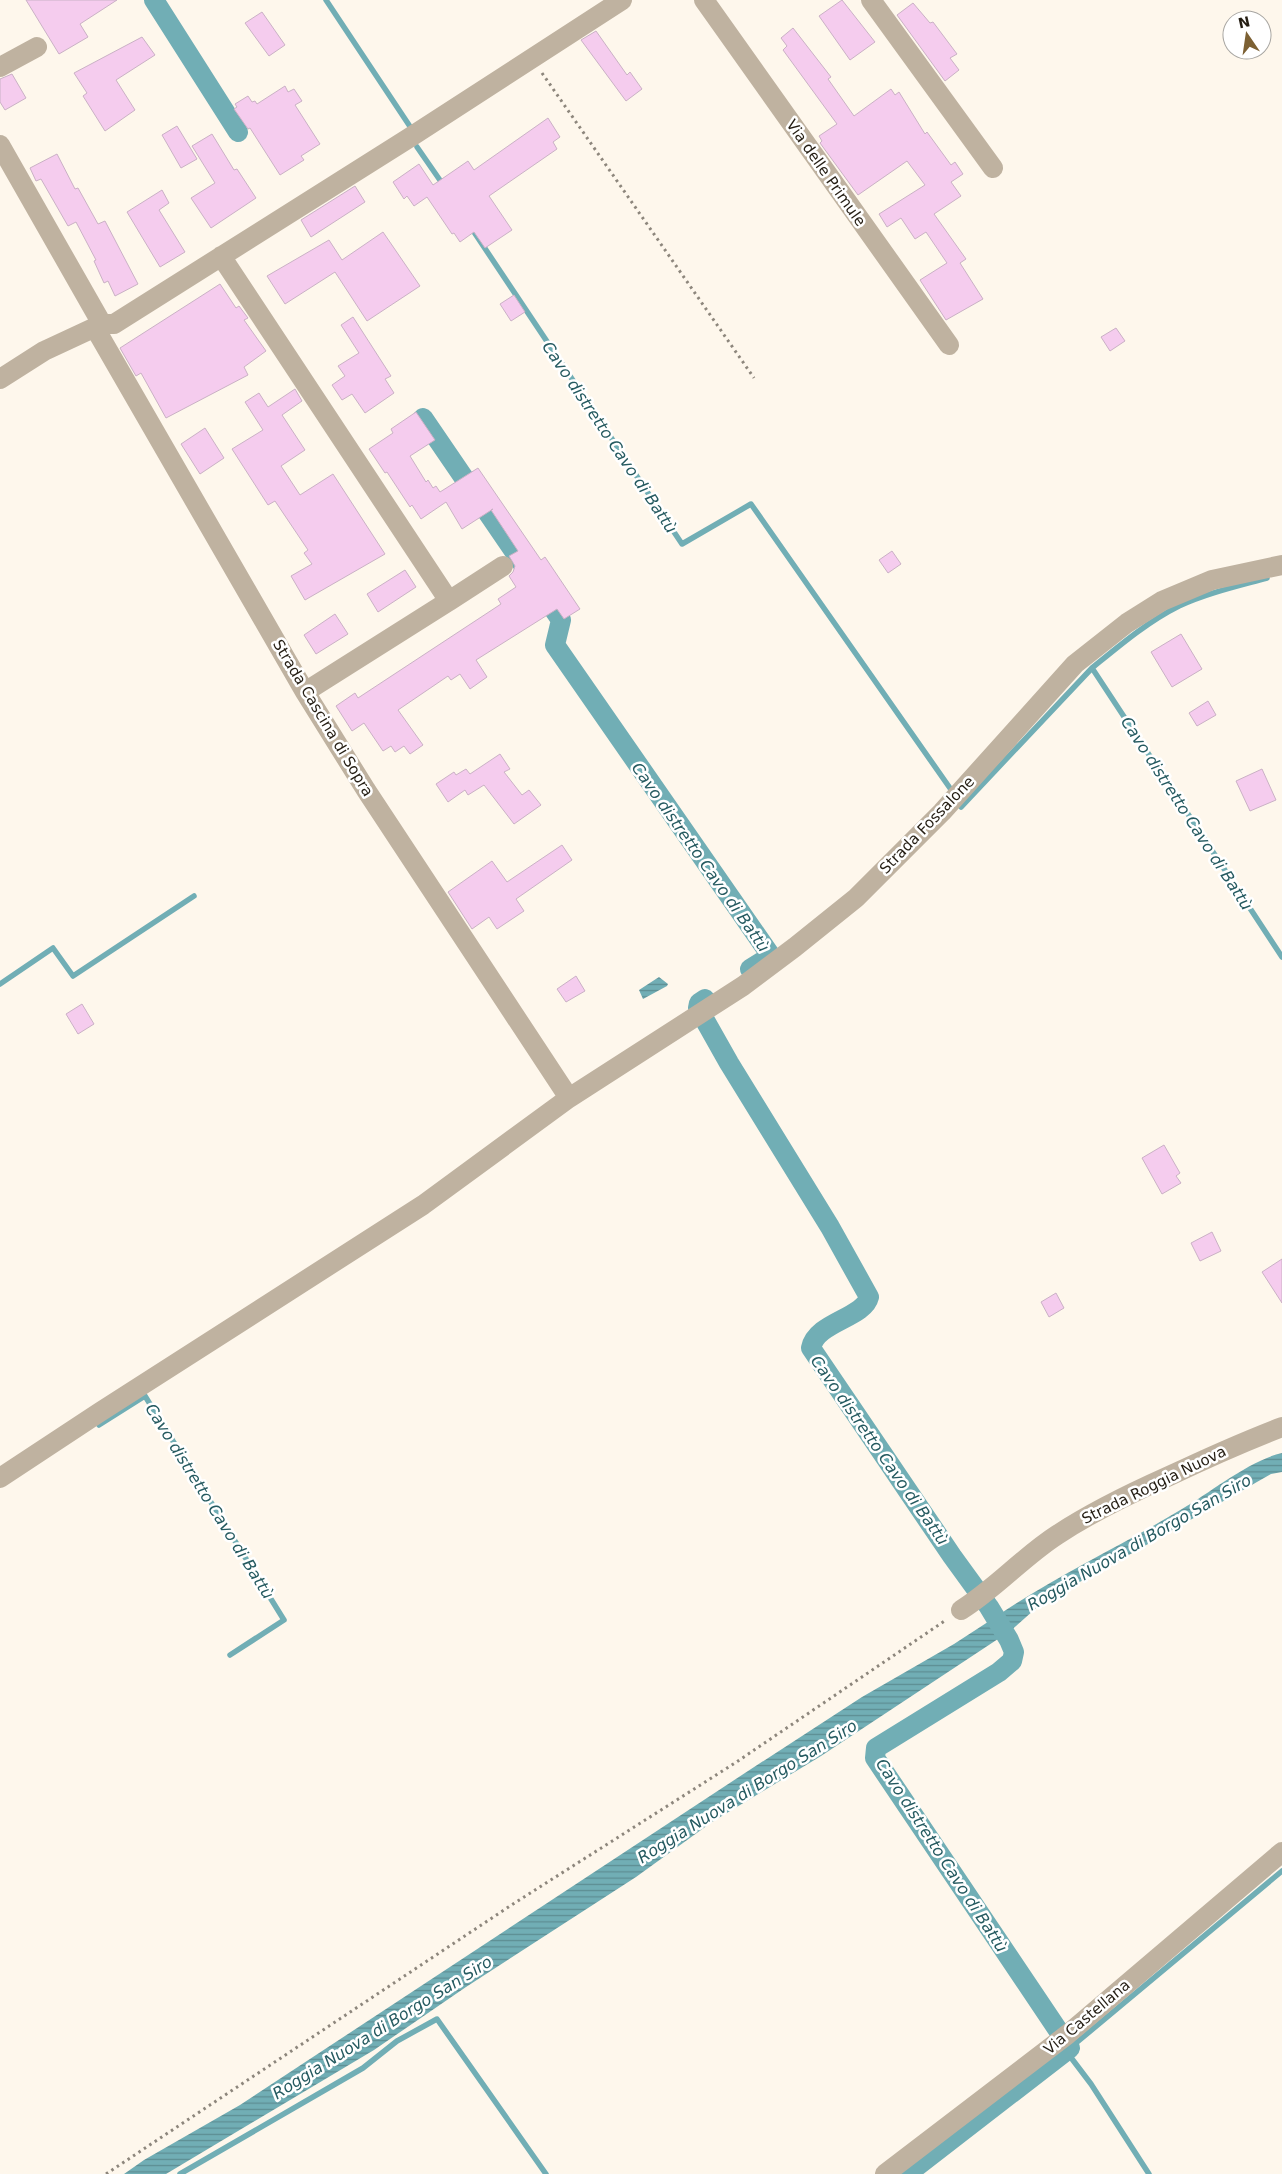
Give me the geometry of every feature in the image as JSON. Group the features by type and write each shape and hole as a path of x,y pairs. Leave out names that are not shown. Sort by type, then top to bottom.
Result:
{"street":[{"path":"0,379 44,351 99,326 114,324 409,138 585,22 622,0"},
{"name":"Via delle Primule","path":"704,0 949,345"},
{"path":"871,0 993,168"},
{"path":"0,67 37,47"},
{"name":"Strada Cascina di Sopra","path":"0,145 99,326 305,692 366,790 569,1098"},
{"path":"221,256 449,601"},
{"name":"Strada Fossalone","path":"0,1478 108,1406 423,1205 569,1098 743,986 856,898 942,812 1075,664 1127,622 1162,600 1212,580 1282,565"},
{"path":"305,692 503,566"},
{"name":"Strada Roggia Nuova","path":"975,1601 1024,1559 1056,1535 1105,1506 1238,1443 1282,1427"},
{"name":"Via Castellana","path":"885,2174 1062,2039 1282,1852"}],"path":[{"path":"531,59 754,378"},
{"path":"106,2174 513,1904 735,1763 975,1601"}],"water":[{"path":"659,977 668,984 667,986 643,999 639,990"},
{"name":"Roggia Nuova di Borgo San Siro","path":"1282,1453 1282,1472 1271,1474 1043,1602 1008,1633 997,1616 1019,1601 1182,1509 1244,1469"},
{"name":"Roggia Nuova di Borgo San Siro","path":"994,1618 1004,1635 821,1756 712,1822 636,1877 466,1987 374,2050 166,2174 124,2174 144,2160 240,2105 862,1697 954,1644"}],"building":[{"path":"26,0 117,0 80,24 88,37 59,54"},
{"path":"842,0 875,42 850,60 819,16"},
{"path":"913,3 930,23 933,22 957,54 950,58 959,70 945,81 897,15"},
{"path":"262,12 285,45 269,56 245,23"},
{"path":"793,28 831,77 828,79 854,116 891,89 895,95 899,92 925,134 927,132 951,165 955,162 963,174 951,182 961,196 934,214 966,259 960,263 983,299 946,320 920,280 947,263 926,232 915,239 901,218 887,227 879,214 925,185 907,161 858,195 820,143 822,141 819,136 837,124 783,50 787,46 781,38"},
{"path":"596,31 627,75 630,72 642,89 626,101 581,40"},
{"path":"142,37 155,55 116,80 135,110 105,131 83,96 87,93 74,73"},
{"path":"12,74 26,98 5,110 0,102 0,79"},
{"path":"285,86 288,92 294,89 302,101 295,105 320,144 301,156 304,160 280,175 250,128 248,129 234,109 237,107 235,104 248,96 252,102 255,101 257,104"},
{"path":"548,118 560,137 553,142 557,149 489,196 512,230 485,248 474,232 460,242 454,233 452,234 427,197 414,206 407,196 404,199 393,182 419,164 433,185 468,161 474,170"},
{"path":"177,126 197,159 181,168 162,135"},
{"path":"212,134 234,170 237,169 256,198 211,228 191,198 215,183 192,146"},
{"path":"57,154 75,189 78,188 98,224 105,221 138,284 115,296 108,281 104,283 94,261 96,260 76,222 68,226 41,179 36,181 30,168"},
{"path":"355,186 365,202 311,237 301,220"},
{"path":"162,190 169,203 159,210 185,252 160,267 127,212"},
{"path":"383,232 420,286 367,321 335,272 285,304 267,276 329,240 342,260"},
{"path":"220,284 236,308 239,306 248,318 244,320 266,351 244,367 248,375 166,418 141,373 136,376 120,348"},
{"path":"514,295 525,312 511,321 500,304"},
{"path":"353,317 391,376 385,379 394,393 365,413 352,394 342,400 332,385 345,376 338,366 359,353 341,325"},
{"path":"1116,328 1125,341 1110,351 1101,337"},
{"path":"295,389 302,401 282,415 305,450 281,466 300,495 333,474 385,554 305,600 291,576 312,564 304,553 308,550 275,501 268,505 232,449 263,430 245,402 259,393 268,407"},
{"path":"416,412 435,440 410,456 426,482 428,480 433,488 436,486 440,492 478,468 541,560 545,557 580,609 564,619 557,609 476,660 487,677 470,689 460,674 451,680 448,676 398,710 423,745 410,754 404,746 395,752 391,746 383,751 364,723 352,731 336,706 355,693 358,698 501,604 498,599 516,587 509,576 515,566 509,556 518,551 491,510 462,529 446,502 421,519 412,505 410,507 387,472 385,473 369,449 393,433 391,429"},
{"path":"205,428 224,458 200,474 181,444"},
{"path":"892,551 901,564 888,573 879,560"},
{"path":"405,570 416,587 378,612 367,594"},
{"path":"335,614 348,634 316,654 304,635"},
{"path":"1181,634 1202,669 1172,687 1151,652"},
{"path":"1208,701 1216,715 1197,726 1189,713"},
{"path":"500,754 510,769 504,772 522,795 529,790 541,805 514,824 484,785 468,795 465,790 448,802 436,784 454,772 456,775 466,769 470,774"},
{"path":"1262,769 1276,800 1250,811 1236,781"},
{"path":"562,845 572,860 516,899 524,911 497,929 489,917 472,929 448,892 492,861 507,882"},
{"path":"576,976 585,991 566,1002 557,989"},
{"path":"82,1004 94,1024 78,1034 66,1014"},
{"path":"1164,1145 1180,1173 1176,1176 1181,1183 1162,1194 1142,1158"},
{"path":"1212,1232 1221,1251 1200,1261 1191,1243"},
{"path":"1282,1259 1282,1303 1262,1272"},
{"path":"1056,1293 1064,1308 1049,1317 1041,1302"}],"waterway":[{"name":"Cavo distretto Cavo di Battù","path":"154,0 238,132"},
{"name":"Cavo distretto Cavo di Battù","path":"326,0 411,128"},
{"name":"Cavo distretto Cavo di Battù","path":"417,147 444,186"},
{"name":"Cavo distretto Cavo di Battù","path":"474,232 682,544 751,504 952,791"},
{"name":"Cavo distretto Cavo di Battù","path":"423,418 561,620 555,645 771,956 750,969"},
{"name":"Cavo distretto Cavo di Battù","path":"1092,668 1167,612 1190,601 1267,578"},
{"name":"Cavo distretto Cavo di Battù","path":"961,807 1092,668 1282,957"},
{"name":"Cavo distretto Cavo di Battù","path":"0,984 53,948 73,976 194,896"},
{"name":"Cavo distretto Cavo di Battù","path":"705,999 699,1003 698,1008 729,1063 830,1227 869,1297 859,1310 821,1332 811,1348 952,1556 989,1607 1014,1652 1012,1661 999,1672 876,1748 875,1758 1070,2048 907,2174"},
{"name":"Cavo distretto Cavo di Battù","path":"99,1425 145,1396 284,1620 230,1655"},
{"path":"1070,2048 1282,1871"},
{"path":"180,2174 363,2068 397,2041 437,2019 546,2174"},
{"path":"1066,2051 1091,2084 1149,2174"}]}
